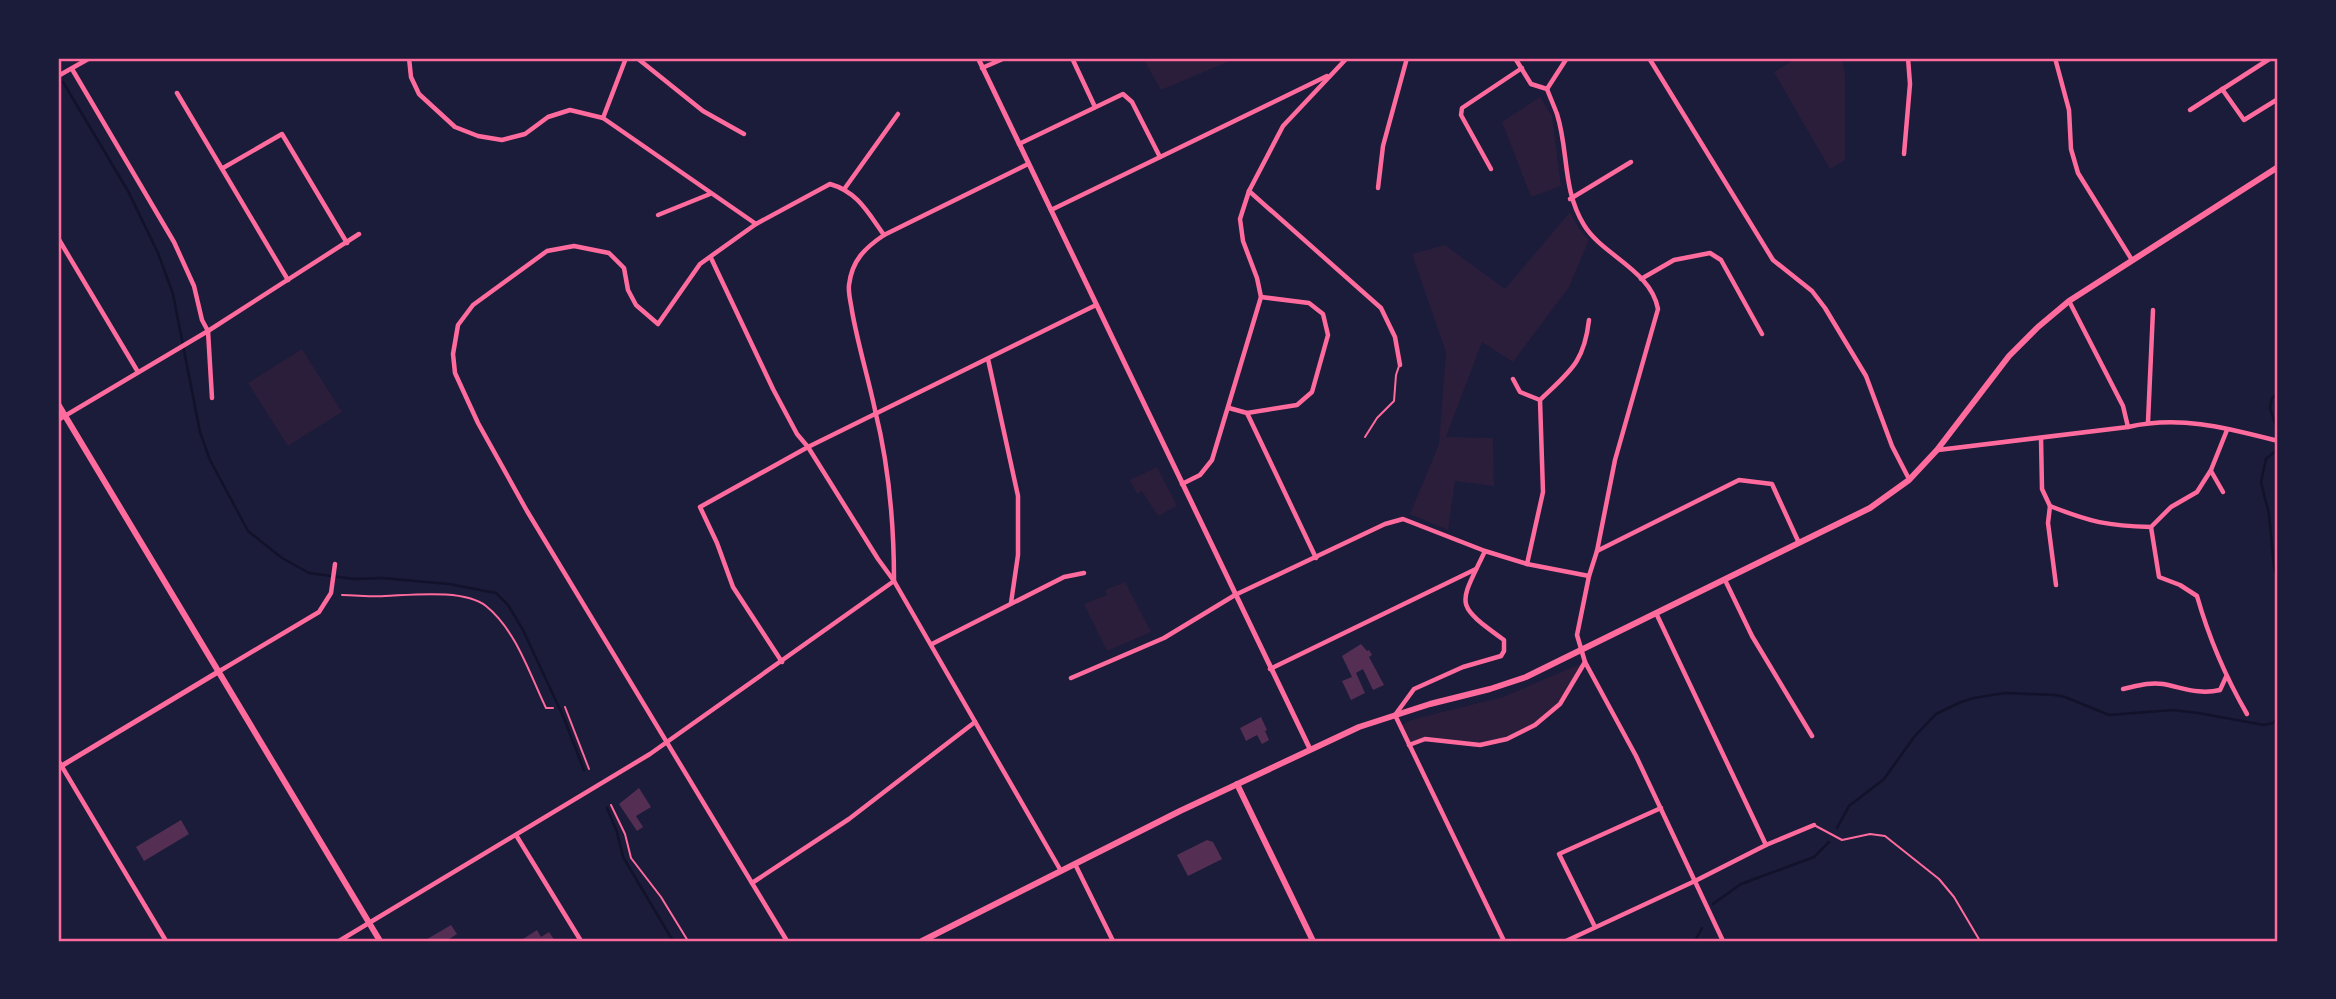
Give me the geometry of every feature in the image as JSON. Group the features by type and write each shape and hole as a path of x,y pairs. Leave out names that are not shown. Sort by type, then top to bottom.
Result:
{"main road":[{"path":"922,941 1310,749 1359,727 1395,715 1490,690 1526,677 1870,508 1909,480 1937,450 2009,356 2069,301 2278,167"},
{"path":"58,404 61,418 380,941"},
{"path":"1237,784 1313,941"}],"street":[{"path":"58,76 90,58"},
{"path":"409,58 411,77 419,94 455,127 478,136 502,140 525,134 548,117 570,110 603,118 756,224"},
{"path":"603,118 626,58"},
{"path":"638,58 703,111 744,134"},
{"path":"978,58 1310,749"},
{"path":"982,68 1004,58"},
{"path":"1072,58 1095,107"},
{"path":"1182,484 1200,475 1212,460 1261,297 1240,219 1249,191 1283,126 1347,58"},
{"path":"1378,188 1382,146 1407,58"},
{"path":"1515,58 1531,84 1547,89"},
{"path":"1547,89 1567,58"},
{"path":"1649,58 1773,260 1812,290 1825,308 1866,376 1892,446 1909,480"},
{"path":"1904,154 1910,85 1908,58"},
{"path":"2055,58 2069,110 2071,149 2078,173 2132,260"},
{"path":"2190,110 2271,58"},
{"path":"1491,169 1461,115 1462,108 1522,68"},
{"path":"72,69 174,242 194,286 202,320 208,331 212,398"},
{"path":"1051,211 1332,73"},
{"path":"1547,89 1558,116 1570,199 1585,228 1641,279 1656,297 1658,309 1615,460 1577,635 1580,651 1661,808 1723,941"},
{"path":"2222,89 2244,120 2278,99"},
{"path":"177,93 288,280"},
{"path":"1019,144 1123,94 1132,102 1160,158"},
{"path":"845,188 898,114"},
{"path":"223,168 282,134 347,243"},
{"path":"1570,199 1631,162"},
{"path":"894,581 890,495 876,413 856,333 849,287 854,264 866,247 884,234 1028,164"},
{"path":"787,941 527,511 455,373 453,354 458,326 473,305 547,251 574,246 610,253 624,268 628,290 636,305 658,324 700,264 756,224 830,184 845,188 853,194 884,234"},
{"path":"1249,191 1381,308 1395,337 1400,365"},
{"path":"658,215 711,194"},
{"path":"61,418 208,331 359,234"},
{"path":"58,238 138,372"},
{"path":"1641,279 1674,260 1710,253 1721,260 1762,334"},
{"path":"711,258 797,434 894,581 1061,871"},
{"path":"1229,408 1247,413 1297,405 1312,392 1328,335 1324,314 1309,303 1261,297"},
{"path":"2069,301 2123,406 2128,427"},
{"path":"782,662 733,587 700,507 808,447 1096,305"},
{"path":"2148,422 2153,310"},
{"path":"1527,564 1543,492 1540,400 1575,366 1587,344 1590,320"},
{"path":"988,359 1018,496 1018,555 1011,603"},
{"path":"1513,379 1520,392 1540,400"},
{"path":"1247,413 1316,558"},
{"path":"1937,450 2128,427 2148,422 2186,421 2278,442"},
{"path":"2050,506 2090,522 2151,527 2171,507 2197,492 2211,470 2227,430"},
{"path":"2041,438 2042,489 2050,506 2048,523 2056,585"},
{"path":"2211,470 2223,492"},
{"path":"1597,551 1740,480 1772,484 1800,544"},
{"path":"1071,678 1164,638 1235,595 1385,524 1403,519 1485,551 1527,564 1589,576"},
{"path":"2151,527 2159,577 2180,585 2197,596 2206,628 2226,677 2247,713"},
{"path":"1485,551 1464,594 1464,605 1476,620 1504,640 1504,651 1501,656 1463,667 1415,688 1395,715 1504,941"},
{"path":"166,941 59,764 319,612 331,593 335,564"},
{"path":"1270,669 1476,569"},
{"path":"932,645 1064,577 1084,573"},
{"path":"1725,580 1752,636 1812,736"},
{"path":"339,941 667,743 894,581"},
{"path":"1656,613 1766,845"},
{"path":"1409,745 1425,739 1480,745 1507,739 1535,725 1560,704 1585,662"},
{"path":"2123,689 2144,684 2163,684 2205,694 2220,690 2226,677"},
{"path":"752,883 849,819 975,722"},
{"path":"1595,927 1559,854 1661,808"},
{"path":"1566,941 1766,845 1814,825"},
{"path":"516,835 580,941"},
{"path":"1075,864 1113,941"}],"lane":[{"path":"1365,437 1377,418 1394,401 1396,375 1400,365"},
{"path":"1814,825 1842,840 1870,834 1885,836 1939,880 1954,897 1980,941"}],"path":[{"path":"342,595 419,594 478,601 487,607 504,627 524,656 546,708 553,708"},
{"path":"565,708 589,769"},
{"path":"611,805 625,834 631,858 661,897 688,941"}],"shaded area":[{"path":"1143,58 1231,58 1232,60 1161,90"},
{"path":"1797,58 1842,58 1845,74 1845,160 1830,169 1774,72"},
{"path":"1540,97 1552,116 1561,186 1531,197 1502,122"},
{"path":"1570,212 1589,240 1569,287 1513,362 1482,342 1446,437 1493,438 1494,486 1455,481 1448,530 1410,514 1439,444 1446,352 1412,254 1445,245 1505,289"},
{"path":"302,349 342,412 288,446 248,383"},
{"path":"1157,467 1177,506 1158,516 1142,491 1137,494 1130,480"},
{"path":"1125,582 1151,632 1107,651 1084,604 1107,595 1105,590"},
{"path":"1585,662 1560,704 1535,725 1507,739 1480,745 1425,739 1409,745 1400,726 1414,719 1503,697"}],"building":[{"path":"1361,644 1372,655 1369,657 1384,685 1373,690 1363,669 1356,673 1365,693 1351,700 1342,681 1352,677 1342,656"},
{"path":"1261,717 1269,740 1262,744 1257,735 1246,741 1240,728"},
{"path":"639,788 651,807 636,816 643,827 637,831 619,804"},
{"path":"181,820 189,834 144,861 136,847"},
{"path":"1207,840 1213,842 1222,859 1188,876 1177,855"},
{"path":"451,925 457,934 446,941 424,941"},
{"path":"537,930 541,937 549,932 555,941 520,941"}],"waterway":[{"path":"63,82 128,191 158,253 173,294 200,432 210,460 248,531 282,558 309,573 354,579 382,578 449,584 496,593 508,605 523,630 563,716 584,770"},
{"path":"2278,393 2272,398 2270,408 2278,432"},
{"path":"2278,449 2266,459 2261,482 2269,514 2274,568 2278,579"},
{"path":"1837,828 1849,806 1884,779 1914,737 1936,714 1974,698 2005,693 2055,695 2109,715 2173,710 2264,725 2273,723 2278,717"},
{"path":"607,808 623,857 673,941"},
{"path":"1713,904 1741,884 1814,857 1829,842"},
{"path":"1695,941 1702,928"}]}
